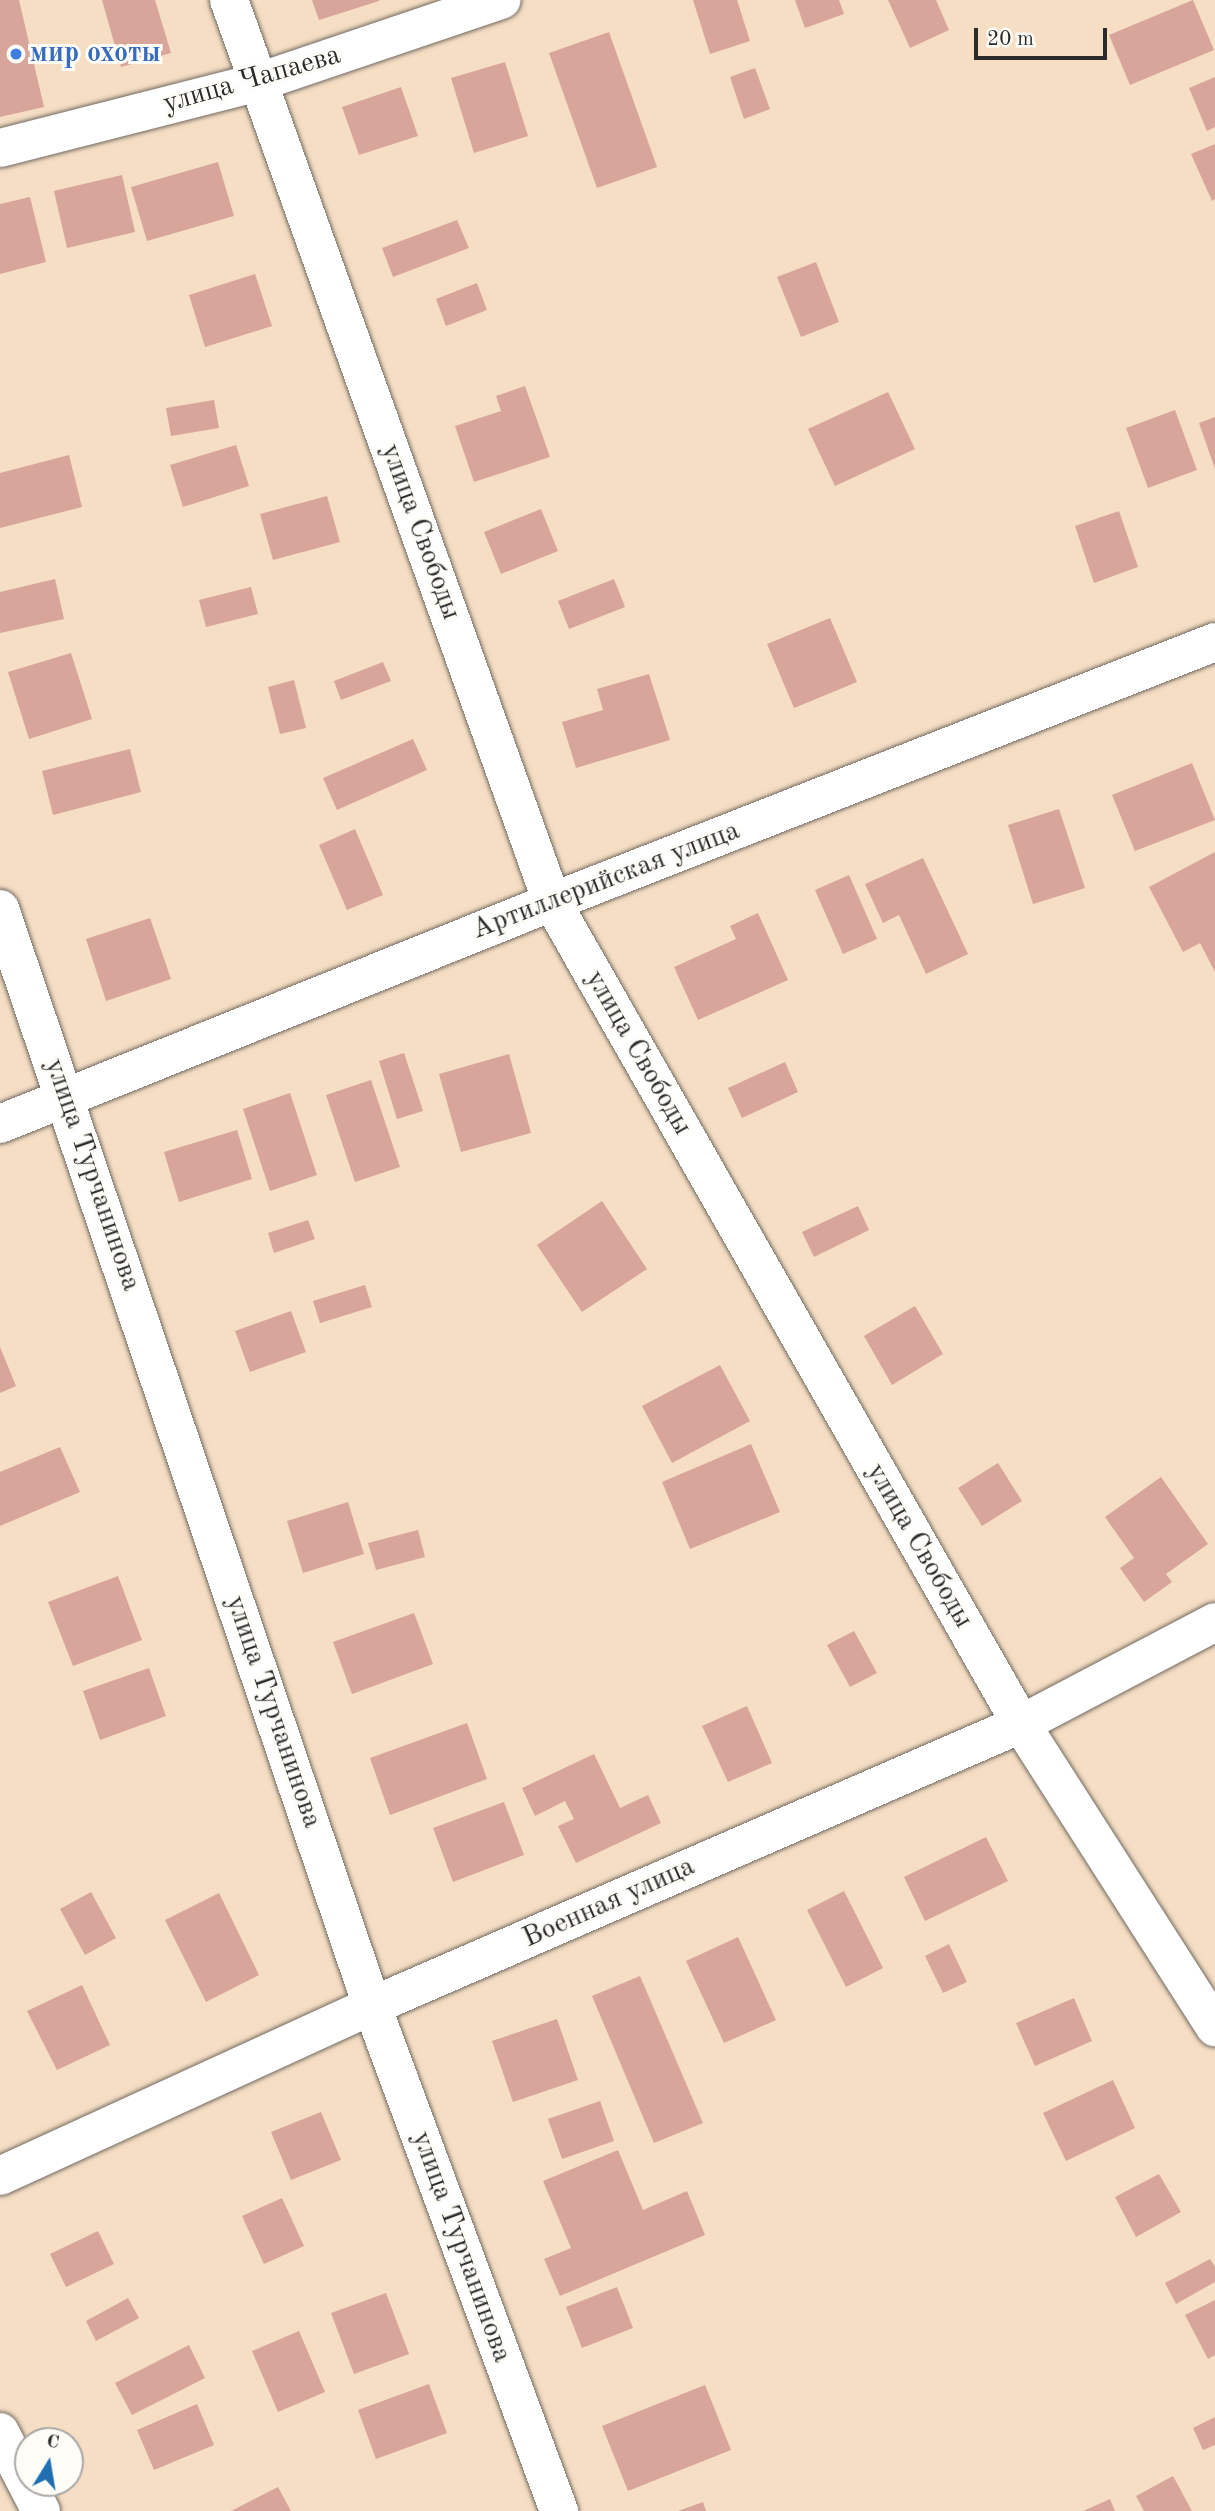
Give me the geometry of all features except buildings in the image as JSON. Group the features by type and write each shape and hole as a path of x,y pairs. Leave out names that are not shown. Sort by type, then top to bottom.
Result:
{"street":[{"name":"улица Свободы","path":"229,0 552,902 1021,1724 1215,2027"},
{"name":"улица Чапаева","path":"0,148 259,82 501,0"},
{"name":"Артиллерийская улица","path":"0,1124 552,902 1215,642"},
{"name":"улица Турчанинова","path":"0,909 372,2006 559,2511"},
{"name":"Военная улица","path":"0,2176 372,2006 1021,1724 1215,1622"},
{"path":"0,2432 41,2511"}],"place":[{"name":"мир охоты","path":"16,54"}]}
